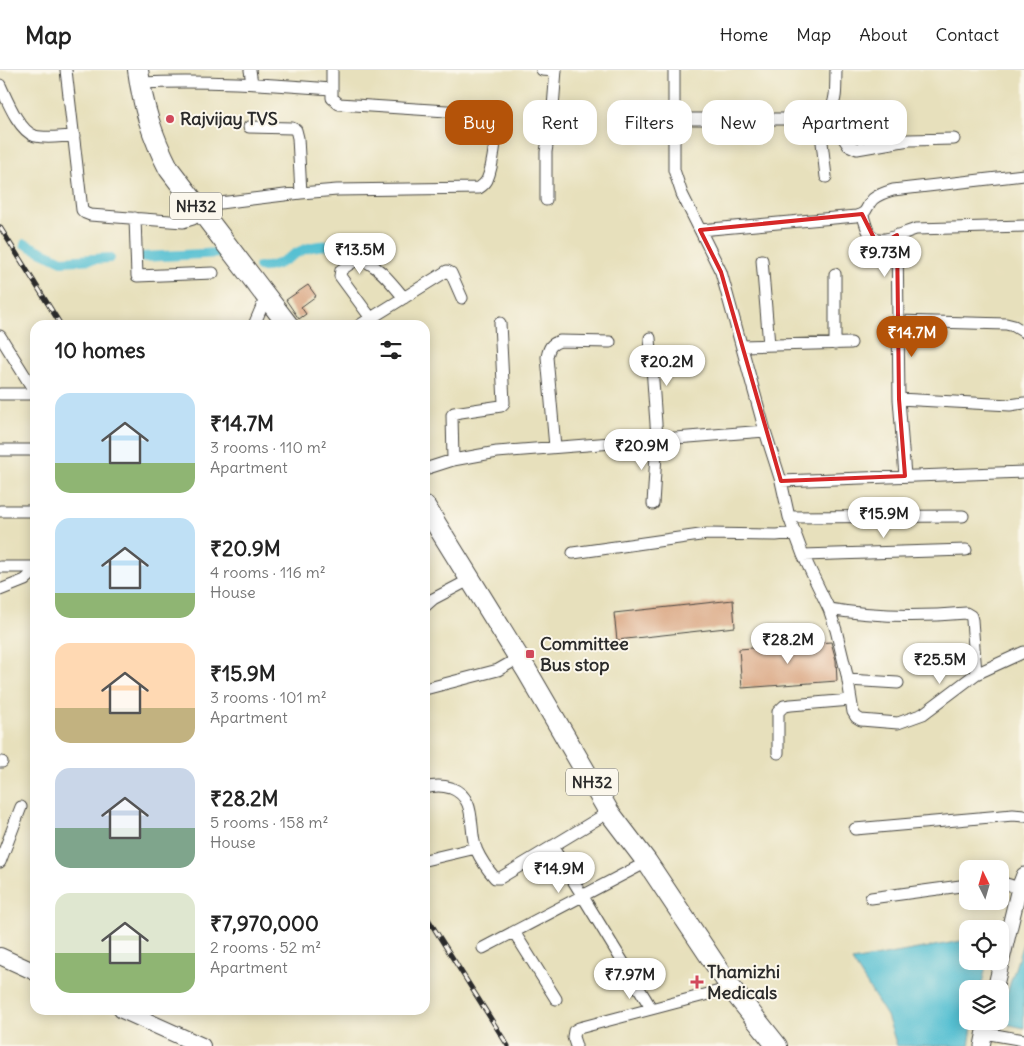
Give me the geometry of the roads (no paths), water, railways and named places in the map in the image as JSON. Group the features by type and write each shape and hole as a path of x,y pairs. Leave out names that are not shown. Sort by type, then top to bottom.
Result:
{"highway":[{"name":"NH32","path":"139,77 146,115 155,142 169,169 284,320"},
{"name":"NH32","path":"430,514 519,658 609,812 647,862 731,988 777,1046"}],"main road":[{"path":"0,956 30,970"},
{"path":"133,1015 202,1046"}],"street":[{"path":"66,70 82,210 90,215 183,222 193,219 212,204 337,190 479,188 488,179 495,147 496,119 493,114 339,104 332,98 332,70"},
{"path":"250,70 252,83"},
{"path":"542,70 556,71 546,152 546,200"},
{"path":"673,100 674,70"},
{"path":"834,100 836,70"},
{"path":"139,77 331,89"},
{"path":"0,85 20,123 28,132 43,137 74,136"},
{"path":"692,119 784,119"},
{"path":"249,127 292,128 296,130 301,193"},
{"path":"907,140 954,139"},
{"path":"674,145 674,170 682,194 721,272 765,431 781,481 789,517 803,555 829,609 848,680 853,712 856,717 861,720 898,723 924,714 976,674 1024,652"},
{"path":"824,145 826,177"},
{"path":"848,145 857,149 880,145"},
{"path":"700,230 862,214 876,197 893,190 1024,175"},
{"path":"862,214 870,234 874,238 888,240 916,229 1024,226"},
{"path":"135,218 137,276 213,273"},
{"path":"897,235 899,399 905,476"},
{"path":"372,320 340,276 341,270 361,260 375,267 388,278 404,298"},
{"path":"762,260 769,346"},
{"path":"374,320 404,298 447,271 451,273 462,298"},
{"path":"835,274 835,344"},
{"path":"256,320 266,297"},
{"path":"898,321 1006,324 1024,332"},
{"path":"452,460 452,415 454,413 501,406 504,403 500,323"},
{"path":"0,336 30,385"},
{"path":"650,338 657,438 653,504"},
{"path":"555,447 547,357 549,349 553,344 560,341 610,342"},
{"path":"742,346 851,343"},
{"path":"0,394 30,393"},
{"path":"899,399 1010,405 1024,403"},
{"path":"430,467 452,460 497,452 765,431"},
{"path":"0,450 30,450"},
{"path":"781,481 1024,472"},
{"path":"0,510 30,511"},
{"path":"789,517 963,516"},
{"path":"573,553 707,534 776,536 796,533"},
{"path":"803,555 966,550"},
{"path":"0,567 30,567"},
{"path":"0,590 25,580 30,576"},
{"path":"430,602 471,579"},
{"path":"829,609 879,615 930,616 969,614 972,620 976,674"},
{"path":"430,689 498,670 519,658"},
{"path":"848,680 898,683"},
{"path":"778,753 778,712 780,708 791,705 851,700"},
{"path":"430,787 443,786 460,791 464,795 470,812 476,848 496,878 500,878 609,812"},
{"path":"0,862 21,808"},
{"path":"855,829 1012,815 1024,816"},
{"path":"552,846 582,898 651,1008"},
{"path":"430,859 476,848"},
{"path":"483,948 582,898 647,862"},
{"path":"996,980 1021,881"},
{"path":"872,898 959,886"},
{"path":"514,932 556,999"},
{"path":"576,1046 573,1037 574,1031 579,1028 731,988"},
{"path":"984,1033 1024,1040"}],"water":[{"path":"1024,940 1024,1028 1009,1025 1009,987"},
{"path":"959,941 959,970 985,970 983,980 959,980 959,1030 972,1030 969,1046 897,1046 887,1016 852,961"}],"waterway":[{"path":"25,244 62,261 110,258"},
{"path":"259,267 277,264 303,250 314,247 350,246"},
{"path":"142,257 222,253"}],"railway":[{"path":"0,227 58,320"},
{"path":"430,922 508,1046"}],"place":[{"name":"Rajvijay TVS","path":"170,119"},
{"name":"Committee Bus stop","path":"530,654"},
{"name":"Thamizhi Medicals","path":"697,982"}]}
